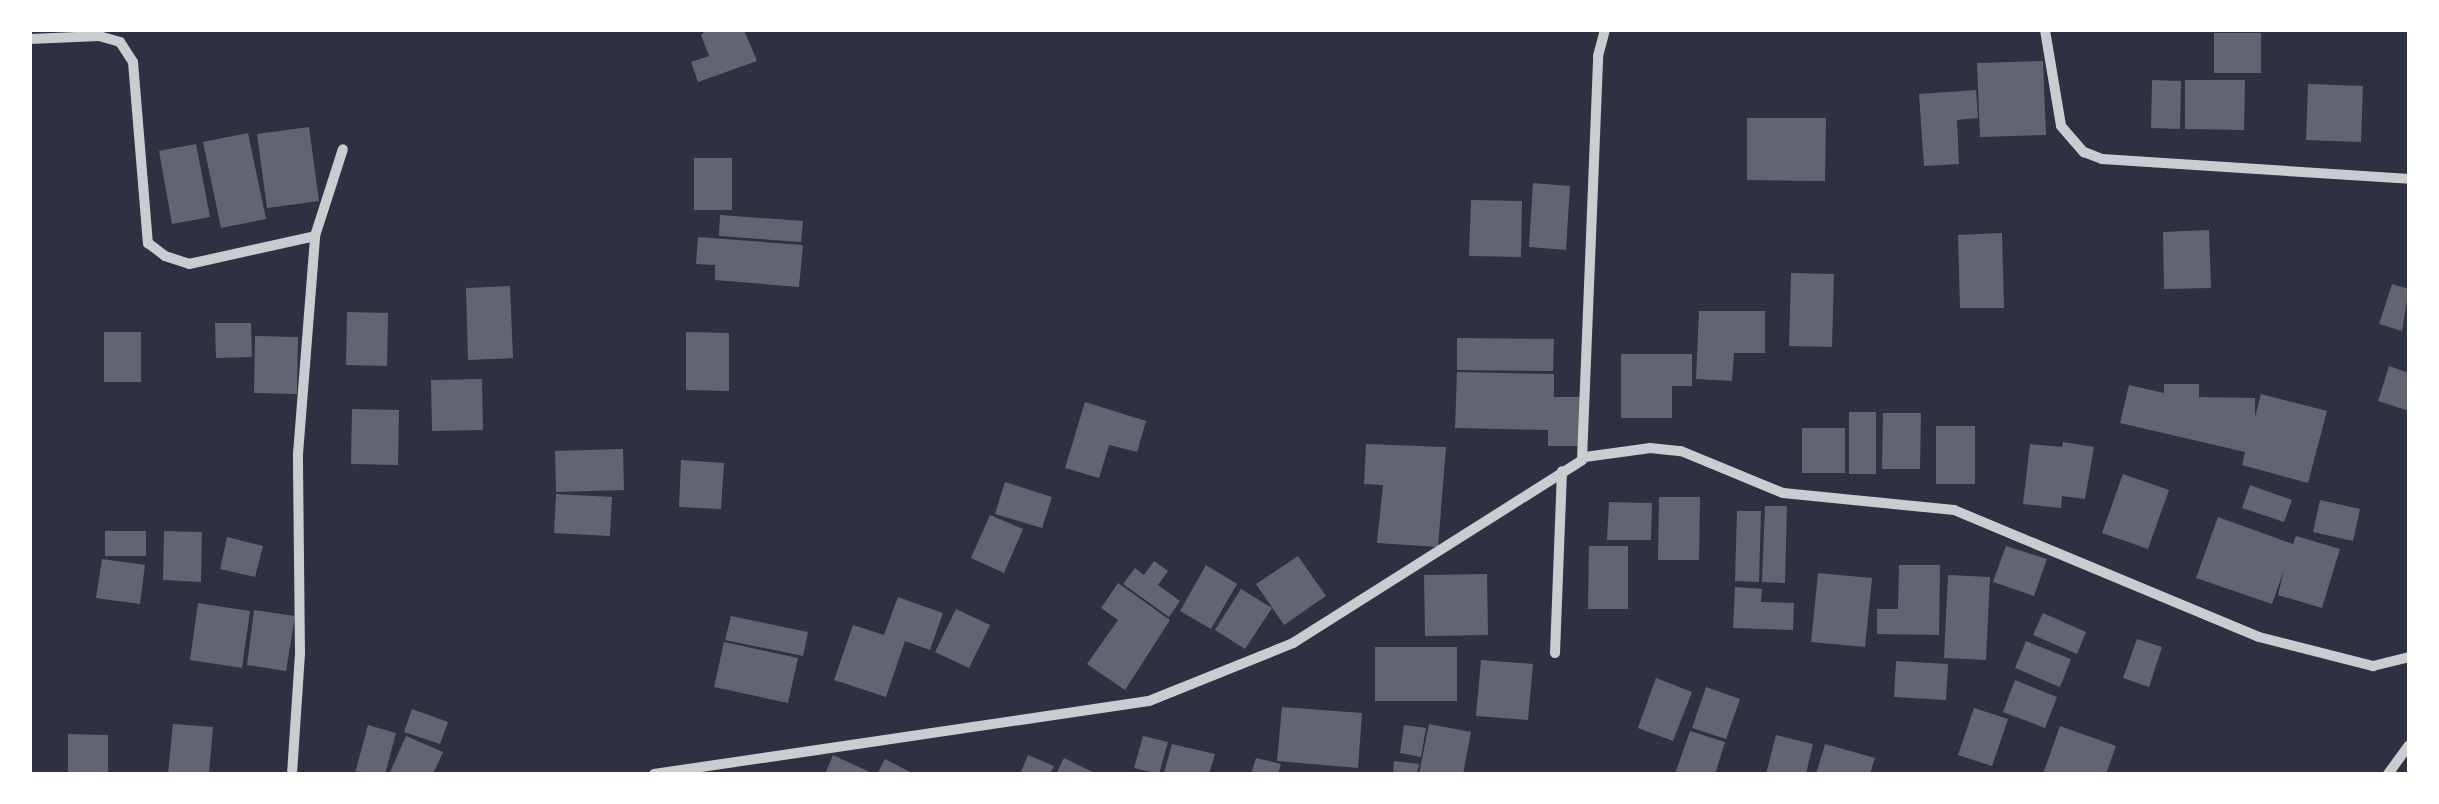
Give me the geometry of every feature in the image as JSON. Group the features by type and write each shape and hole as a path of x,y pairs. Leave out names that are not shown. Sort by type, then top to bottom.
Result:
{"street":[{"path":"1585,457 1598,56 1605,30"},
{"path":"2045,30 2061,126 2084,152 2102,160 2409,179"},
{"path":"30,38 99,36 120,42 127,52 140,109 148,243 166,256 189,264 315,236"},
{"path":"292,774 300,654 298,454 315,236 343,149"},
{"path":"654,774 1149,700 1292,643 1585,457 1650,448 1681,451 1783,493 1954,510 2286,646 2374,666 2409,657"},
{"path":"1556,653 1562,472"},
{"path":"2388,774 2409,745"}],"building":[{"path":"706,30 744,30 757,61 698,82 691,62 709,56 701,35"},
{"path":"2214,33 2261,33 2261,73 2214,73"},
{"path":"2043,61 2046,135 1980,137 1977,63"},
{"path":"2152,80 2181,81 2180,129 2151,128"},
{"path":"2185,80 2245,80 2244,130 2185,129"},
{"path":"2308,84 2363,86 2361,142 2306,140"},
{"path":"1976,90 1978,118 1957,120 1959,164 1924,166 1919,94"},
{"path":"1747,118 1826,118 1825,181 1747,180"},
{"path":"309,127 319,201 267,208 257,134"},
{"path":"248,133 266,219 221,228 203,142"},
{"path":"196,144 210,217 172,224 159,151"},
{"path":"694,158 732,158 732,210 694,210"},
{"path":"1533,183 1570,186 1566,250 1529,247"},
{"path":"1471,200 1522,201 1521,257 1469,256"},
{"path":"720,215 803,221 801,242 719,236"},
{"path":"2209,230 2211,288 2164,289 2163,232"},
{"path":"2002,233 2004,308 1960,308 1958,235"},
{"path":"698,237 803,245 799,287 715,280 715,265 696,264"},
{"path":"1791,273 1834,274 1832,347 1789,346"},
{"path":"2392,284 2409,289 2402,331 2379,324"},
{"path":"510,286 513,358 468,360 466,288"},
{"path":"1699,311 1765,311 1765,353 1734,353 1732,381 1696,379"},
{"path":"347,312 388,313 387,366 346,365"},
{"path":"215,323 251,323 252,357 216,358"},
{"path":"104,332 141,332 141,382 104,382"},
{"path":"686,332 729,333 729,391 686,390"},
{"path":"255,336 298,337 297,394 254,393"},
{"path":"1457,338 1554,339 1553,371 1457,370"},
{"path":"1621,354 1692,354 1692,386 1672,386 1672,418 1621,418"},
{"path":"2389,366 2409,373 2409,411 2378,401"},
{"path":"1457,372 1554,374 1554,397 1583,397 1583,446 1548,446 1548,430 1455,428"},
{"path":"482,379 483,430 432,431 431,380"},
{"path":"2164,384 2199,384 2199,397 2255,398 2255,417 2261,394 2327,411 2308,483 2242,465 2245,452 2120,423 2129,385 2164,393"},
{"path":"1085,402 1146,421 1137,452 1109,445 1099,478 1065,468"},
{"path":"352,409 399,410 398,465 351,464"},
{"path":"1849,412 1876,412 1876,474 1849,474"},
{"path":"1883,413 1921,413 1920,469 1882,469"},
{"path":"1936,426 1975,426 1975,484 1936,484"},
{"path":"1802,428 1845,428 1845,473 1802,473"},
{"path":"2063,442 2094,447 2085,499 2062,496 2061,508 2023,504 2030,444 2062,447"},
{"path":"1366,444 1446,447 1438,547 1377,543 1383,485 1364,484"},
{"path":"623,449 624,490 556,492 555,451"},
{"path":"681,460 724,463 721,509 679,507"},
{"path":"2123,474 2169,490 2148,549 2102,533"},
{"path":"1005,482 1052,497 1042,528 995,514"},
{"path":"2250,485 2292,500 2284,522 2242,508"},
{"path":"556,494 612,497 610,536 554,533"},
{"path":"1659,497 1700,497 1699,560 1658,560"},
{"path":"2320,500 2360,509 2353,541 2313,532"},
{"path":"1609,502 1652,503 1651,540 1607,540"},
{"path":"1765,506 1787,506 1785,583 1762,582"},
{"path":"1737,511 1761,511 1759,582 1735,581"},
{"path":"990,515 1023,529 1004,573 971,558"},
{"path":"2218,517 2293,544 2296,536 2340,549 2322,608 2278,595 2284,570 2272,604 2196,578"},
{"path":"105,531 146,531 146,556 105,556"},
{"path":"164,531 202,532 201,582 163,580"},
{"path":"227,537 263,546 255,577 220,569"},
{"path":"1589,546 1628,546 1628,609 1588,609"},
{"path":"2006,546 2047,559 2034,596 1993,582"},
{"path":"1298,556 1326,596 1284,625 1256,584"},
{"path":"102,559 145,565 140,604 96,598"},
{"path":"1154,561 1168,571 1158,585 1180,601 1169,617 1123,584 1135,568 1144,575"},
{"path":"1206,565 1237,584 1211,629 1180,611"},
{"path":"1899,565 1940,565 1939,635 1877,634 1877,609 1898,609"},
{"path":"1818,573 1872,578 1865,647 1811,642"},
{"path":"1487,574 1488,635 1425,636 1424,575"},
{"path":"1948,575 1990,577 1986,660 1944,658"},
{"path":"1118,583 1170,620 1125,690 1087,664 1118,620 1101,608"},
{"path":"1735,587 1762,589 1761,602 1794,603 1793,630 1733,628"},
{"path":"1241,589 1272,608 1245,649 1215,630"},
{"path":"898,597 943,613 930,650 905,641 886,697 834,680 853,625 884,635"},
{"path":"198,603 250,611 242,668 190,660"},
{"path":"956,609 990,625 969,668 935,652"},
{"path":"254,610 295,616 286,671 247,665"},
{"path":"2043,613 2086,632 2077,654 2033,635"},
{"path":"731,616 808,632 803,656 725,640"},
{"path":"2137,639 2162,647 2149,687 2123,678"},
{"path":"2026,641 2071,659 2060,687 2015,668"},
{"path":"724,642 798,658 788,703 714,687"},
{"path":"1375,647 1457,647 1457,701 1375,701"},
{"path":"1481,660 1533,664 1528,720 1476,716"},
{"path":"1896,661 1948,664 1946,700 1894,697"},
{"path":"1656,678 1692,692 1673,741 1638,728"},
{"path":"2015,680 2057,697 2045,728 2003,712"},
{"path":"1706,687 1740,699 1726,739 1692,728"},
{"path":"1282,707 1362,713 1358,768 1277,761"},
{"path":"1974,708 2008,719 1992,766 1958,755"},
{"path":"412,709 448,722 440,744 404,732"},
{"path":"173,724 213,727 209,774 168,774"},
{"path":"1429,724 1471,732 1463,774 1419,774"},
{"path":"368,725 396,733 385,774 355,773"},
{"path":"1404,725 1426,728 1421,757 1400,753"},
{"path":"2060,726 2116,746 2106,774 2043,774"},
{"path":"1690,731 1725,742 1715,774 1675,774"},
{"path":"68,734 108,735 108,774 68,774"},
{"path":"1776,735 1813,744 1806,774 1766,774"},
{"path":"406,736 443,752 433,774 390,772"},
{"path":"1143,736 1168,742 1159,774 1134,768"},
{"path":"1172,744 1215,754 1209,774 1164,773"},
{"path":"1825,744 1875,758 1870,774 1816,774"},
{"path":"833,755 874,774 825,774"},
{"path":"1028,755 1054,766 1050,774 1020,774"},
{"path":"1064,758 1097,774 1056,774"},
{"path":"1256,758 1281,764 1278,774 1251,774"},
{"path":"885,759 914,774 877,774"},
{"path":"1394,761 1419,764 1417,774 1393,774"}]}
